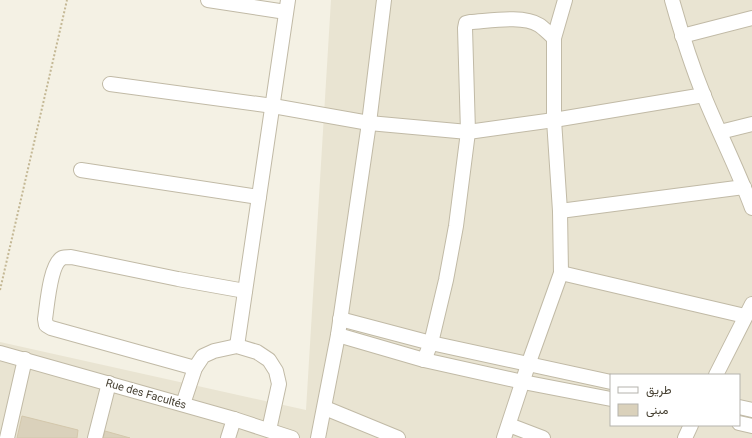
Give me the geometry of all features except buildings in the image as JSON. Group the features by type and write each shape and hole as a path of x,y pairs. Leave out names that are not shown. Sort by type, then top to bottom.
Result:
{"street":[{"path":"208,0 287,6 237,346"},
{"path":"318,438 338,335 369,122 384,0"},
{"path":"543,438 507,432 528,365 561,274 560,211 554,120 554,38 565,0"},
{"path":"672,0 682,36 704,95 752,208"},
{"path":"682,36 752,18"},
{"path":"424,360 431,343 446,280 456,226 468,132 466,23 504,20 528,21 540,25 554,38"},
{"path":"110,84 273,106 369,122 468,132 554,120 704,95"},
{"path":"720,132 752,124"},
{"path":"81,170 259,197"},
{"path":"560,211 744,187"},
{"path":"195,368 51,328 46,325 45,319 54,270 57,262 62,258 71,257 178,280 245,291"},
{"path":"561,274 748,310 716,374"},
{"path":"340,319 431,343 610,382"},
{"path":"338,335 424,360 523,382 610,399"},
{"path":"183,404 195,368 203,356 214,351 237,346 257,352 269,360 276,371 279,384 269,430"},
{"name":"Rue des Facultés","path":"0,353 183,404 292,438"},
{"path":"7,438 25,359"},
{"path":"95,438 109,383"},
{"path":"325,408 398,438"},
{"path":"740,408 752,410"},
{"path":"228,438 234,419"},
{"path":"740,423 752,426"},
{"path":"685,438 691,426"}],"path":[{"path":"0,290 67,0"}],"shaded area":[{"path":"331,0 752,0 752,438 0,438 0,342 306,410"}]}
